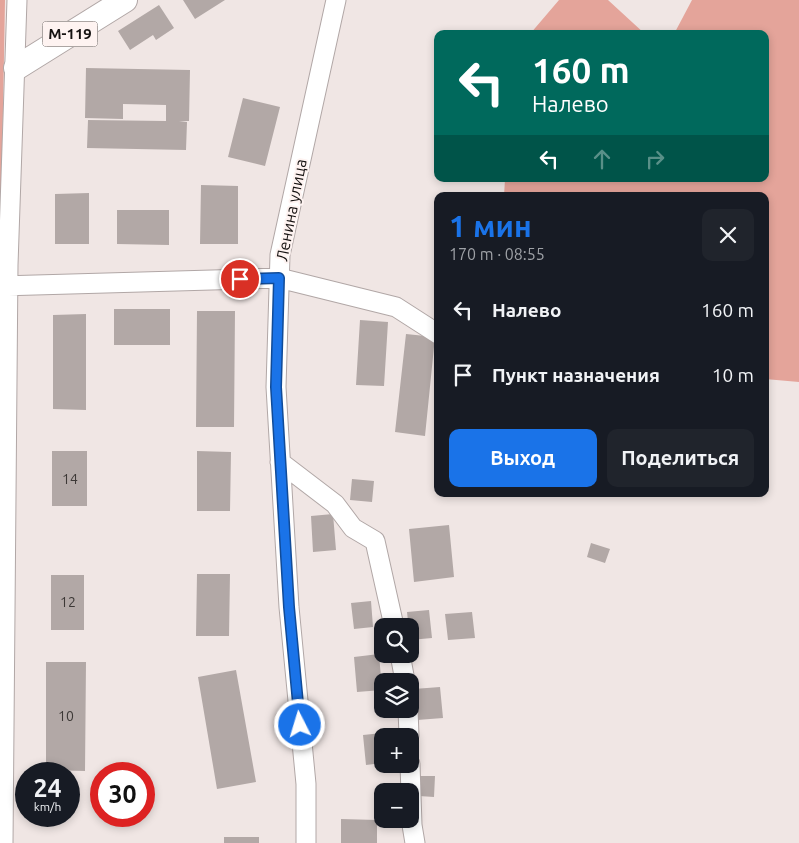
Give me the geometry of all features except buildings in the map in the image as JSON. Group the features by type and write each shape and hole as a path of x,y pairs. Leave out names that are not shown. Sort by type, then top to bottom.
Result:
{"main road":[{"name":"М-119","path":"16,68 125,0"}],"street":[{"path":"4,843 2,806 4,285 10,144 16,68 17,0"},
{"name":"Ленина улица","path":"306,843 306,784 289,607 276,387 279,278 280,255 336,0"},
{"path":"4,285 279,278 396,307 434,331"},
{"path":"280,462 335,504 353,528 374,541 392,618"},
{"path":"410,773 412,825 415,843"}],"shaded area":[{"path":"0,0 5,0 0,278"},
{"path":"559,0 608,0 641,30 533,30"},
{"path":"692,0 799,0 799,382 769,379 769,192 504,192 505,182 769,182 769,30 676,30"}],"route":[{"path":"240,279 279,278 276,387 289,607 300,725"}]}
